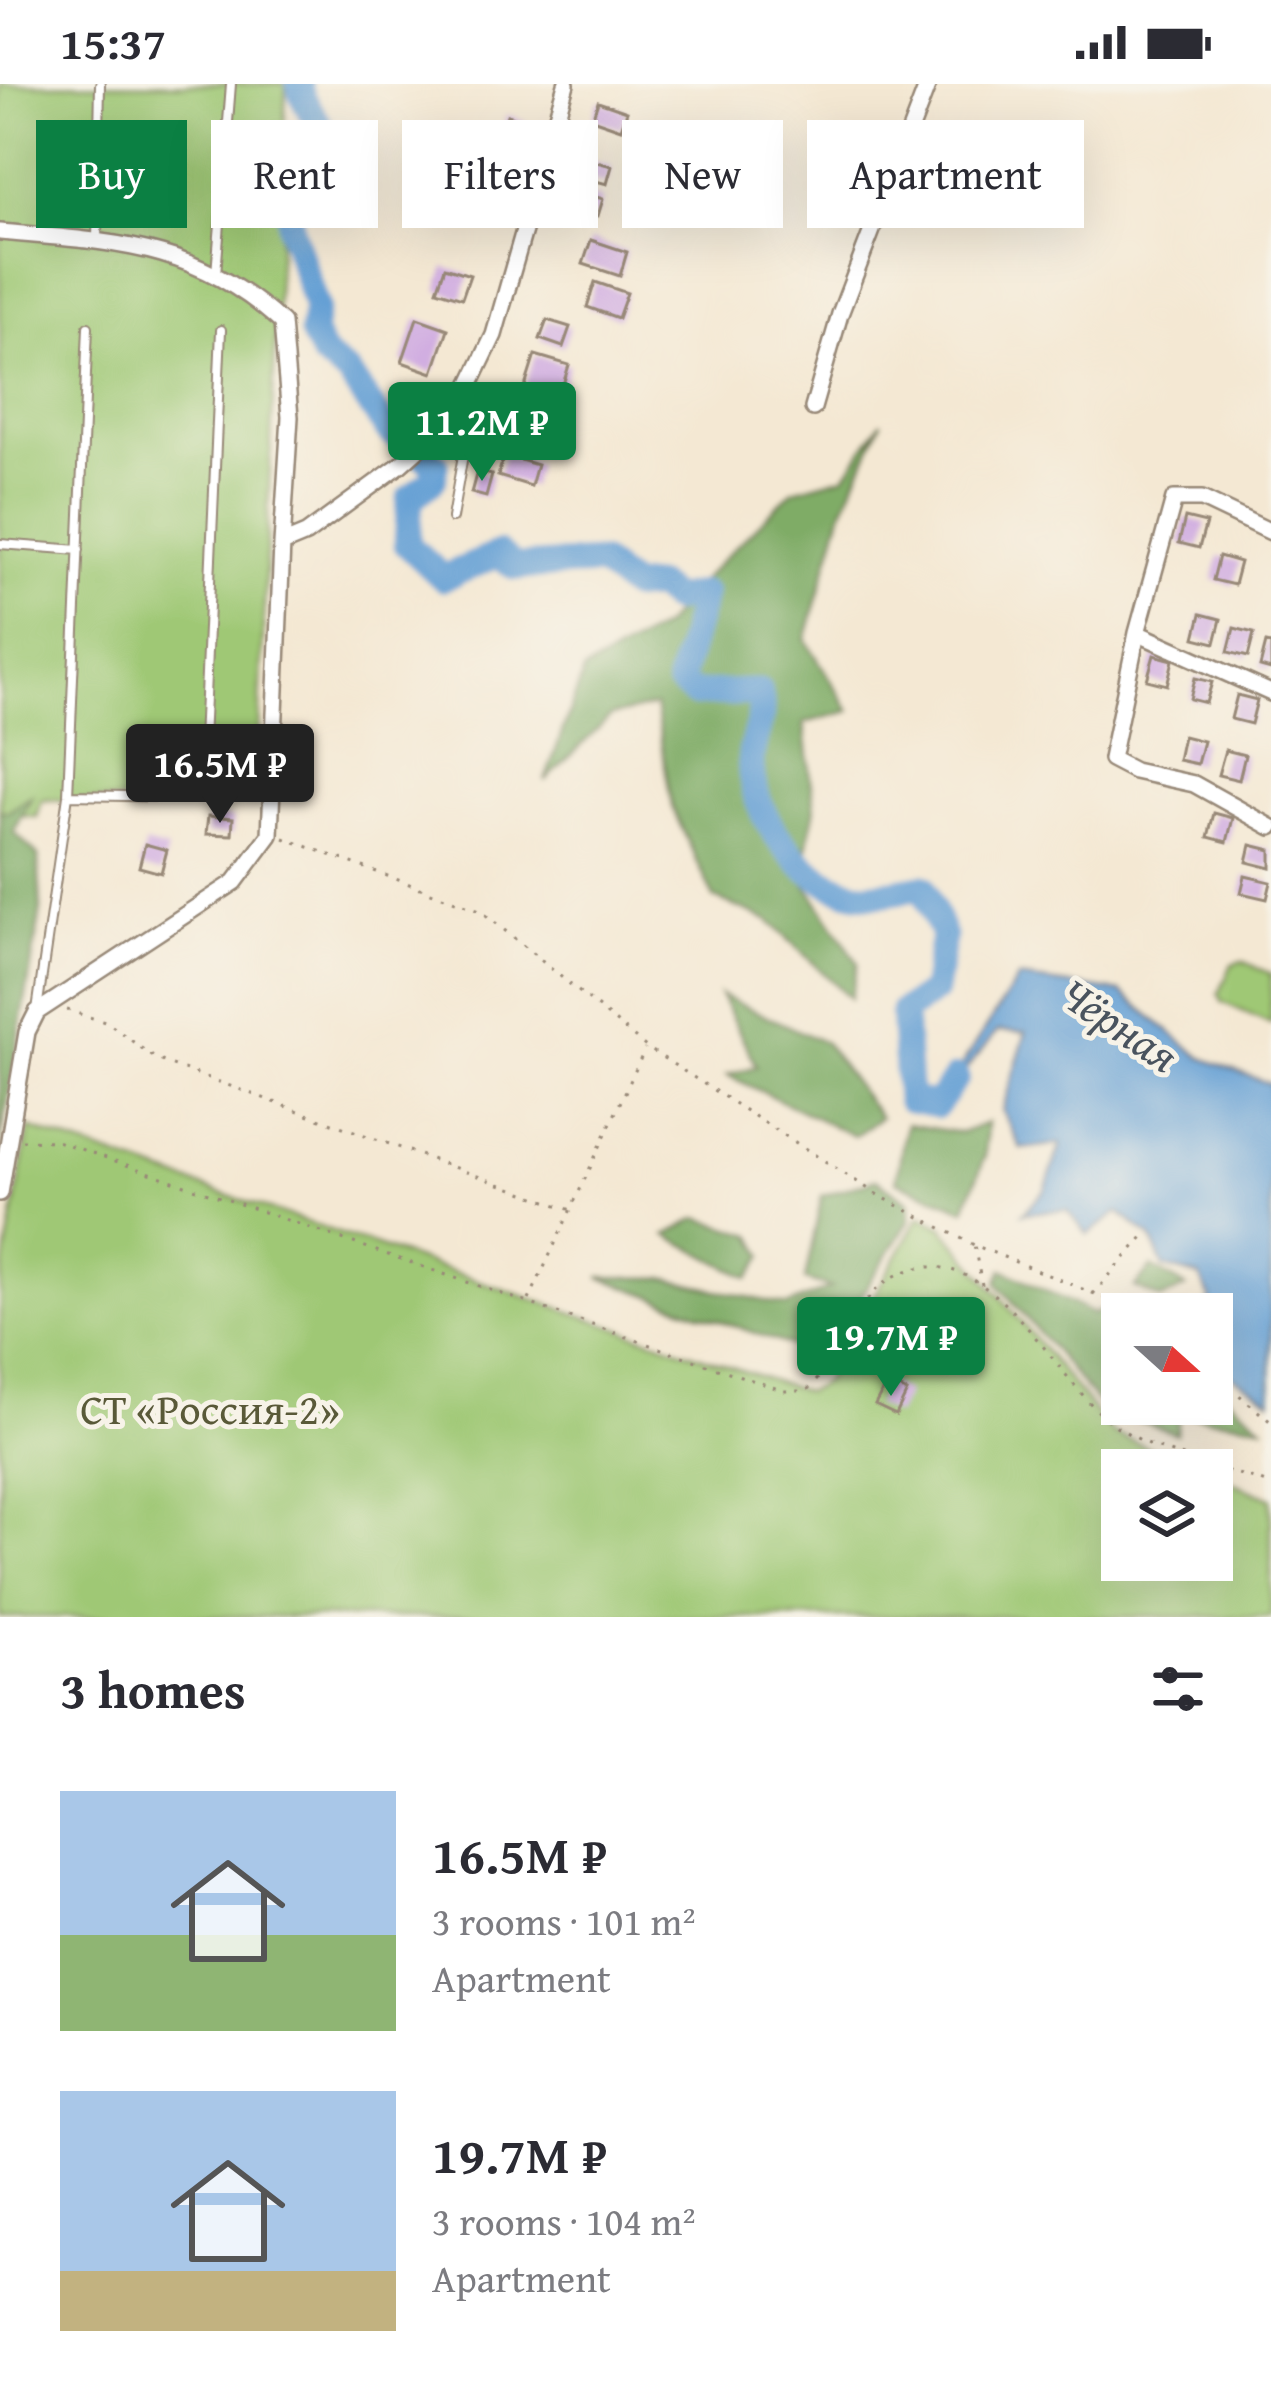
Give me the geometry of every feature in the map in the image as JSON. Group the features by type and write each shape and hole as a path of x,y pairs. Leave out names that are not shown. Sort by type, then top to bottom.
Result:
{"street":[{"path":"282,544 306,534 400,465 455,416 494,335 566,84"},
{"path":"812,408 840,314 928,84"},
{"path":"0,232 143,246 216,276 282,322 290,417 270,835 235,882 42,1008 27,1032 0,1192"},
{"path":"1271,532 1202,499 1174,499 1137,633 1111,759 1134,771 1193,784 1271,827"},
{"path":"1137,633 1271,692"}],"lane":[{"path":"97,241 100,84"},
{"path":"216,276 231,84"},
{"path":"42,1008 68,795 88,327"},
{"path":"68,795 185,796 201,788 220,331"},
{"path":"452,518 466,438 455,416"},
{"path":"0,544 79,550"}],"path":[{"path":"270,835 480,910 646,1047 878,1195 974,1245 1101,1299"},
{"path":"42,1008 108,1023 156,1059 571,1210"},
{"path":"529,1300 646,1047"},
{"path":"10,1139 57,1141 784,1391 806,1391 823,1377 869,1300 890,1278 937,1267 982,1285 1023,1321 1108,1420 1154,1445 1271,1485"},
{"path":"1091,1296 1143,1237"},
{"path":"974,1245 982,1285"},
{"path":"1233,1390 1271,1422"}],"green space":[{"path":"0,84 286,84 284,120 211,120 211,228 280,228 256,802 42,800 37,817 0,815"},
{"path":"882,421 843,509 806,640 850,711 804,723 815,809 801,876 858,963 850,998 768,920 714,898 672,807 655,706 611,716 545,781 584,671 664,626 703,579 793,490 845,476"},
{"path":"31,797 14,832 38,856 41,910 0,1145 0,810 8,812"},
{"path":"1242,961 1271,974 1271,1024 1222,1002 1219,994 1232,964"},
{"path":"720,995 825,1043 880,1118 854,1136 727,1075 757,1066"},
{"path":"987,1123 985,1157 965,1209 896,1181 906,1124 961,1133"},
{"name":"СТ «Россия-2»","path":"29,1128 806,1392 824,1382 920,1216 943,1227 1101,1425 1151,1449 1101,1449 1101,1581 1233,1581 1233,1483 1271,1498 1271,1617 0,1617 0,1290"},
{"path":"876,1179 909,1202 910,1220 821,1357 599,1277 664,1278 787,1306 831,1288 805,1280 822,1196"},
{"path":"698,1218 753,1235 764,1256 749,1278 667,1235"},
{"path":"1152,1267 1186,1287 1174,1293 1148,1293 1135,1287"},
{"path":"1003,1269 1093,1314 1101,1311 1101,1407 997,1283"},
{"path":"1233,1401 1262,1425 1233,1421"},
{"path":"1151,1425 1177,1425 1176,1434"}],"water":[{"path":"1018,978 1121,992 1202,1058 1271,1084 1271,1400 1233,1376 1233,1293 1208,1293 1200,1277 1164,1267 1151,1238 1119,1212 1088,1235 1067,1210 1023,1213 1045,1190 1061,1144 1021,1149 1002,1111 1026,1032 998,1031 936,1105"}],"building":[{"path":"598,101 627,111 621,129 592,119"},
{"path":"598,162 612,166 607,184 598,182"},
{"path":"591,240 627,252 620,276 583,264"},
{"path":"445,267 470,275 462,298 437,290"},
{"path":"595,282 627,293 618,318 587,307"},
{"path":"417,318 448,329 433,373 402,362"},
{"path":"547,320 570,327 563,347 540,339"},
{"path":"535,355 569,365 558,401 524,390"},
{"path":"517,414 543,420 540,435 514,429"},
{"path":"504,455 537,465 531,486 498,476"},
{"path":"477,471 492,475 486,497 471,493"},
{"path":"1185,518 1206,523 1199,548 1179,543"},
{"path":"1219,556 1240,562 1234,585 1213,580"},
{"path":"1201,614 1221,619 1215,643 1195,638"},
{"path":"1234,628 1254,633 1248,657 1228,652"},
{"path":"1266,643 1271,644 1271,670 1260,667"},
{"path":"1154,655 1173,660 1167,685 1147,680"},
{"path":"1195,678 1212,682 1206,703 1190,699"},
{"path":"1237,695 1257,700 1251,724 1231,719"},
{"path":"1183,736 1203,741 1197,764 1178,760"},
{"path":"1225,750 1245,755 1239,780 1218,775"},
{"path":"1214,813 1233,818 1227,842 1208,837"},
{"path":"208,816 233,818 232,835 206,834"},
{"path":"145,844 167,850 161,873 139,867"},
{"path":"1251,845 1271,850 1271,868 1247,862"},
{"path":"1245,876 1271,882 1267,899 1241,893"},
{"path":"887,1382 907,1392 896,1415 875,1405"}],"waterway":[{"name":"Чёрная","path":"299,84 326,147 287,183 291,229 316,307 312,333 323,355 348,374 388,430 436,465 433,480 410,499 407,544 443,578 499,554 515,567 600,563 632,588 657,587 673,600 703,594 679,682 694,694 759,692 752,778 770,825 803,865 845,890 867,894 923,887 943,936 934,991 903,1012 909,1100 936,1105 956,1078"}]}
